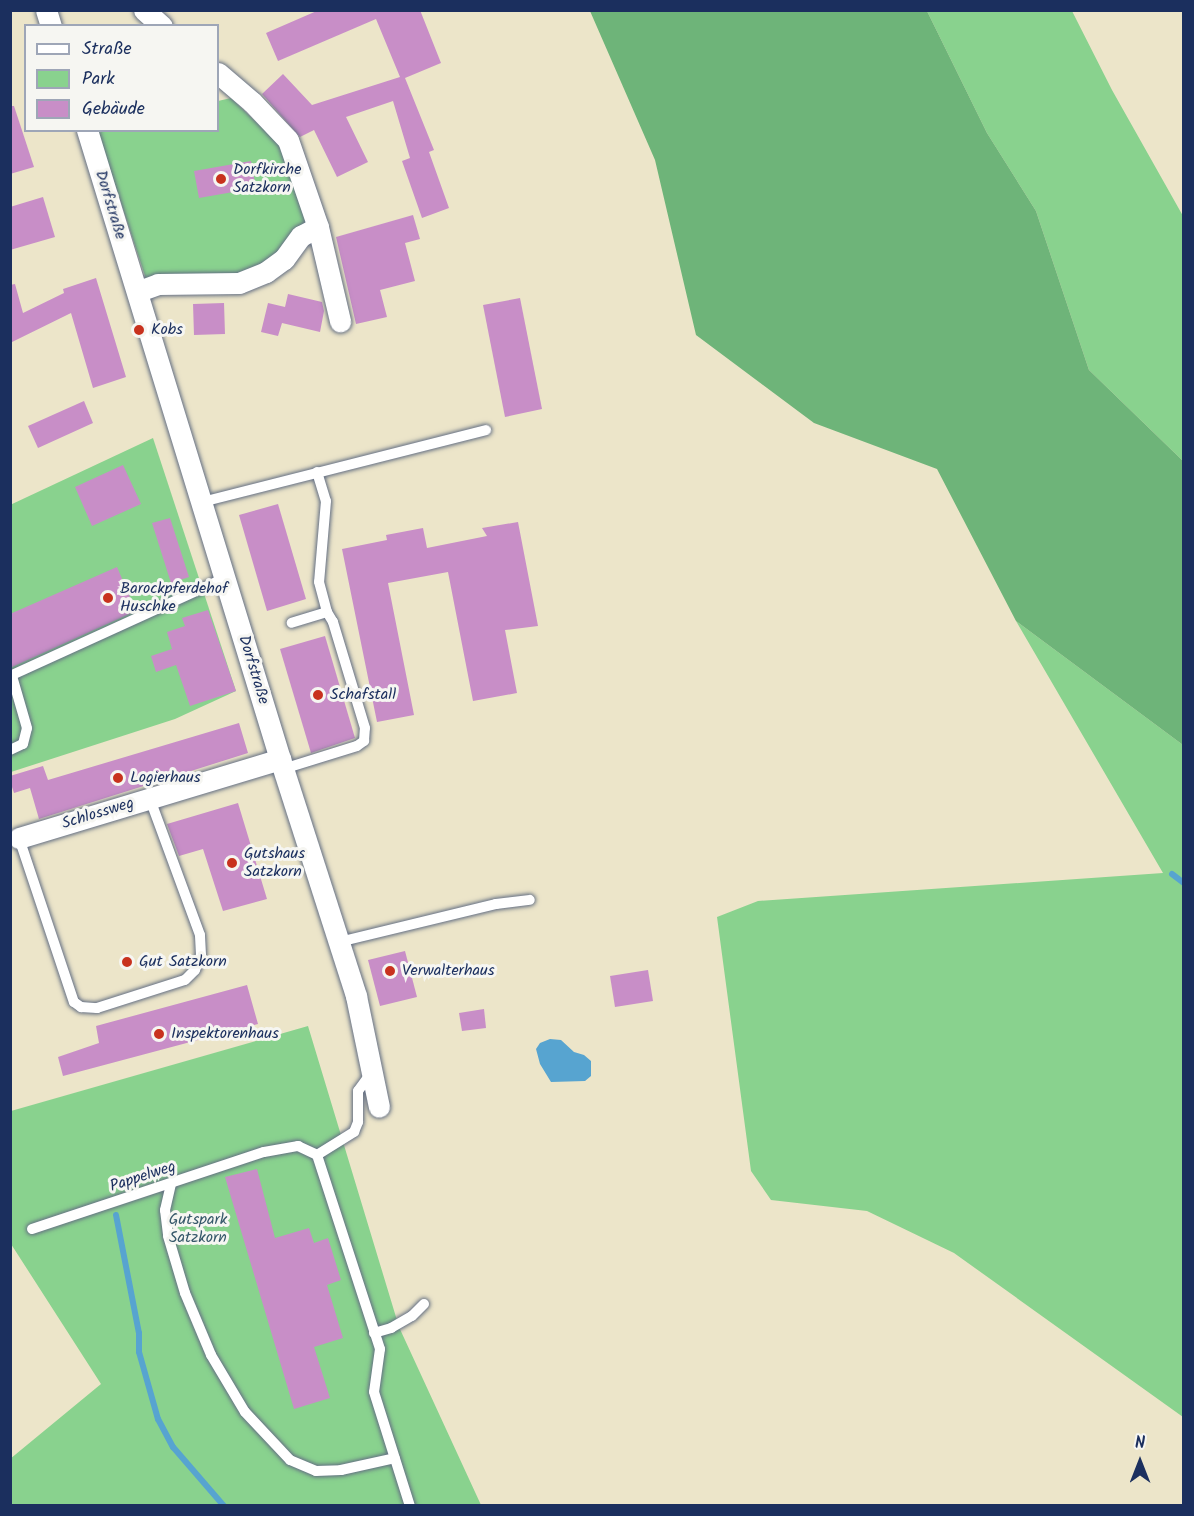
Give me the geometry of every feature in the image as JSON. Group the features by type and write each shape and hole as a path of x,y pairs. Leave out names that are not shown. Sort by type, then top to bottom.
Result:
{"street":[{"path":"144,10 160,24"},
{"path":"219,74 252,102 288,140 318,226 340,321"},
{"name":"Dorfstraße","path":"88,132 139,291 201,502 356,996 379,1107"},
{"path":"139,291 158,284 239,283 266,272 284,259 301,236 318,226"},
{"name":"Schlossweg","path":"19,838 150,798 282,764"}],"lane":[{"path":"201,502 486,430"},
{"path":"282,764 357,746 364,741 365,728 356,694 333,622 327,612 319,582 326,501 317,472"},
{"path":"10,750 23,744 27,728 11,676 225,578"},
{"path":"292,623 327,612"},
{"path":"19,838 74,1002 81,1007 97,1008 185,980 195,970 201,955 201,935 150,798"},
{"path":"339,942 496,904 530,900"},
{"path":"372,1072 358,1091 358,1122 354,1132 317,1155 380,1349 374,1392 410,1506"},
{"name":"Pappelweg","path":"32,1229 264,1152 298,1146 317,1155"},
{"path":"171,1184 165,1209 168,1236 185,1293 211,1356 245,1412 290,1460 316,1471 341,1470 395,1458"},
{"path":"374,1333 391,1328 412,1316 424,1304"}],"green space":[{"path":"590,11 927,11 987,133 1036,211 1089,370 1183,461 1183,745 1016,621 937,469 814,423 696,335 655,160"},
{"path":"927,11 1072,11 1112,90 1183,216 1183,461 1089,370 1036,211 987,133"},
{"path":"231,98 280,145 309,218 282,252 238,276 146,279 98,133 219,132 219,101"},
{"name":"Barockpferdehof Huschke","path":"153,438 236,691 175,719 11,772 10,505"},
{"path":"1016,621 1183,745 1183,1417 954,1253 867,1211 771,1200 751,1171 717,917 758,901 1163,873"},
{"name":"Gutspark Satzkorn","path":"308,1026 399,1327 481,1505 11,1505 10,1459 101,1384 11,1244 11,1111"}],"water":[{"path":"550,1039 561,1040 574,1052 584,1055 591,1061 591,1076 585,1081 551,1082 540,1064 536,1049 540,1043"}],"building":[{"path":"319,10 420,10 441,63 405,78 434,150 429,152 449,208 422,218 402,161 410,158 393,101 346,117 368,162 337,177 314,130 300,137 262,94 283,74 312,105 400,77 376,19 278,61 266,33"},
{"path":"10,106 14,106 34,167 10,174"},
{"name":"Dorfkirche Satzkorn","path":"251,161 256,188 199,198 194,171"},
{"path":"43,197 55,237 10,250 10,207"},
{"path":"413,215 420,239 405,243 415,281 380,290 387,317 356,324 336,237"},
{"path":"96,278 126,377 93,388 71,313 10,343 10,285 15,284 23,313 64,293 63,289"},
{"path":"288,294 322,302 324,311 320,332 282,323 278,336 261,332 268,303 285,307"},
{"path":"520,298 542,409 505,417 483,305"},
{"path":"224,303 225,334 194,335 193,304"},
{"path":"84,401 93,423 38,448 28,426"},
{"path":"123,465 141,504 92,526 75,487"},
{"path":"278,504 306,599 267,611 239,515"},
{"path":"170,518 189,577 171,583 152,523"},
{"path":"518,522 538,626 505,630 517,693 473,701 448,572 388,583 414,715 377,722 342,549 387,540 386,535 423,528 427,548 487,536 482,528"},
{"path":"117,567 136,611 10,668 10,614"},
{"path":"208,610 236,691 190,706 176,665 156,672 151,656 172,649 167,632 185,626 182,618"},
{"name":"Schafstall","path":"325,636 355,738 311,753 280,649"},
{"name":"Logierhaus","path":"239,723 248,753 39,819 30,788 14,793 10,781 10,776 43,766 48,780"},
{"name":"Gutshaus Satzkorn","path":"238,803 267,899 223,911 203,849 179,856 167,824"},
{"name":"Verwalterhaus","path":"405,951 417,997 380,1006 368,960"},
{"path":"648,970 653,1001 615,1007 610,976"},
{"name":"Inspektorenhaus","path":"247,985 258,1024 63,1076 58,1057 99,1043 96,1026"},
{"path":"484,1009 486,1028 462,1031 459,1013"},
{"path":"257,1169 275,1238 309,1228 314,1243 328,1238 341,1280 327,1285 343,1338 314,1347 330,1398 294,1409 225,1177"}],"waterway":[{"path":"1172,874 1184,883"},
{"path":"116,1215 139,1333 139,1352 158,1419 173,1447 224,1506"}],"place":[{"name":"Dorfkirche Satzkorn","path":"221,179"},
{"name":"Kobs","path":"139,330"},
{"name":"Barockpferdehof Huschke","path":"108,598"},
{"name":"Schafstall","path":"318,695"},
{"name":"Logierhaus","path":"118,778"},
{"name":"Gutshaus Satzkorn","path":"232,863"},
{"name":"Gut Satzkorn","path":"127,962"},
{"name":"Verwalterhaus","path":"390,971"},
{"name":"Inspektorenhaus","path":"159,1034"}]}
